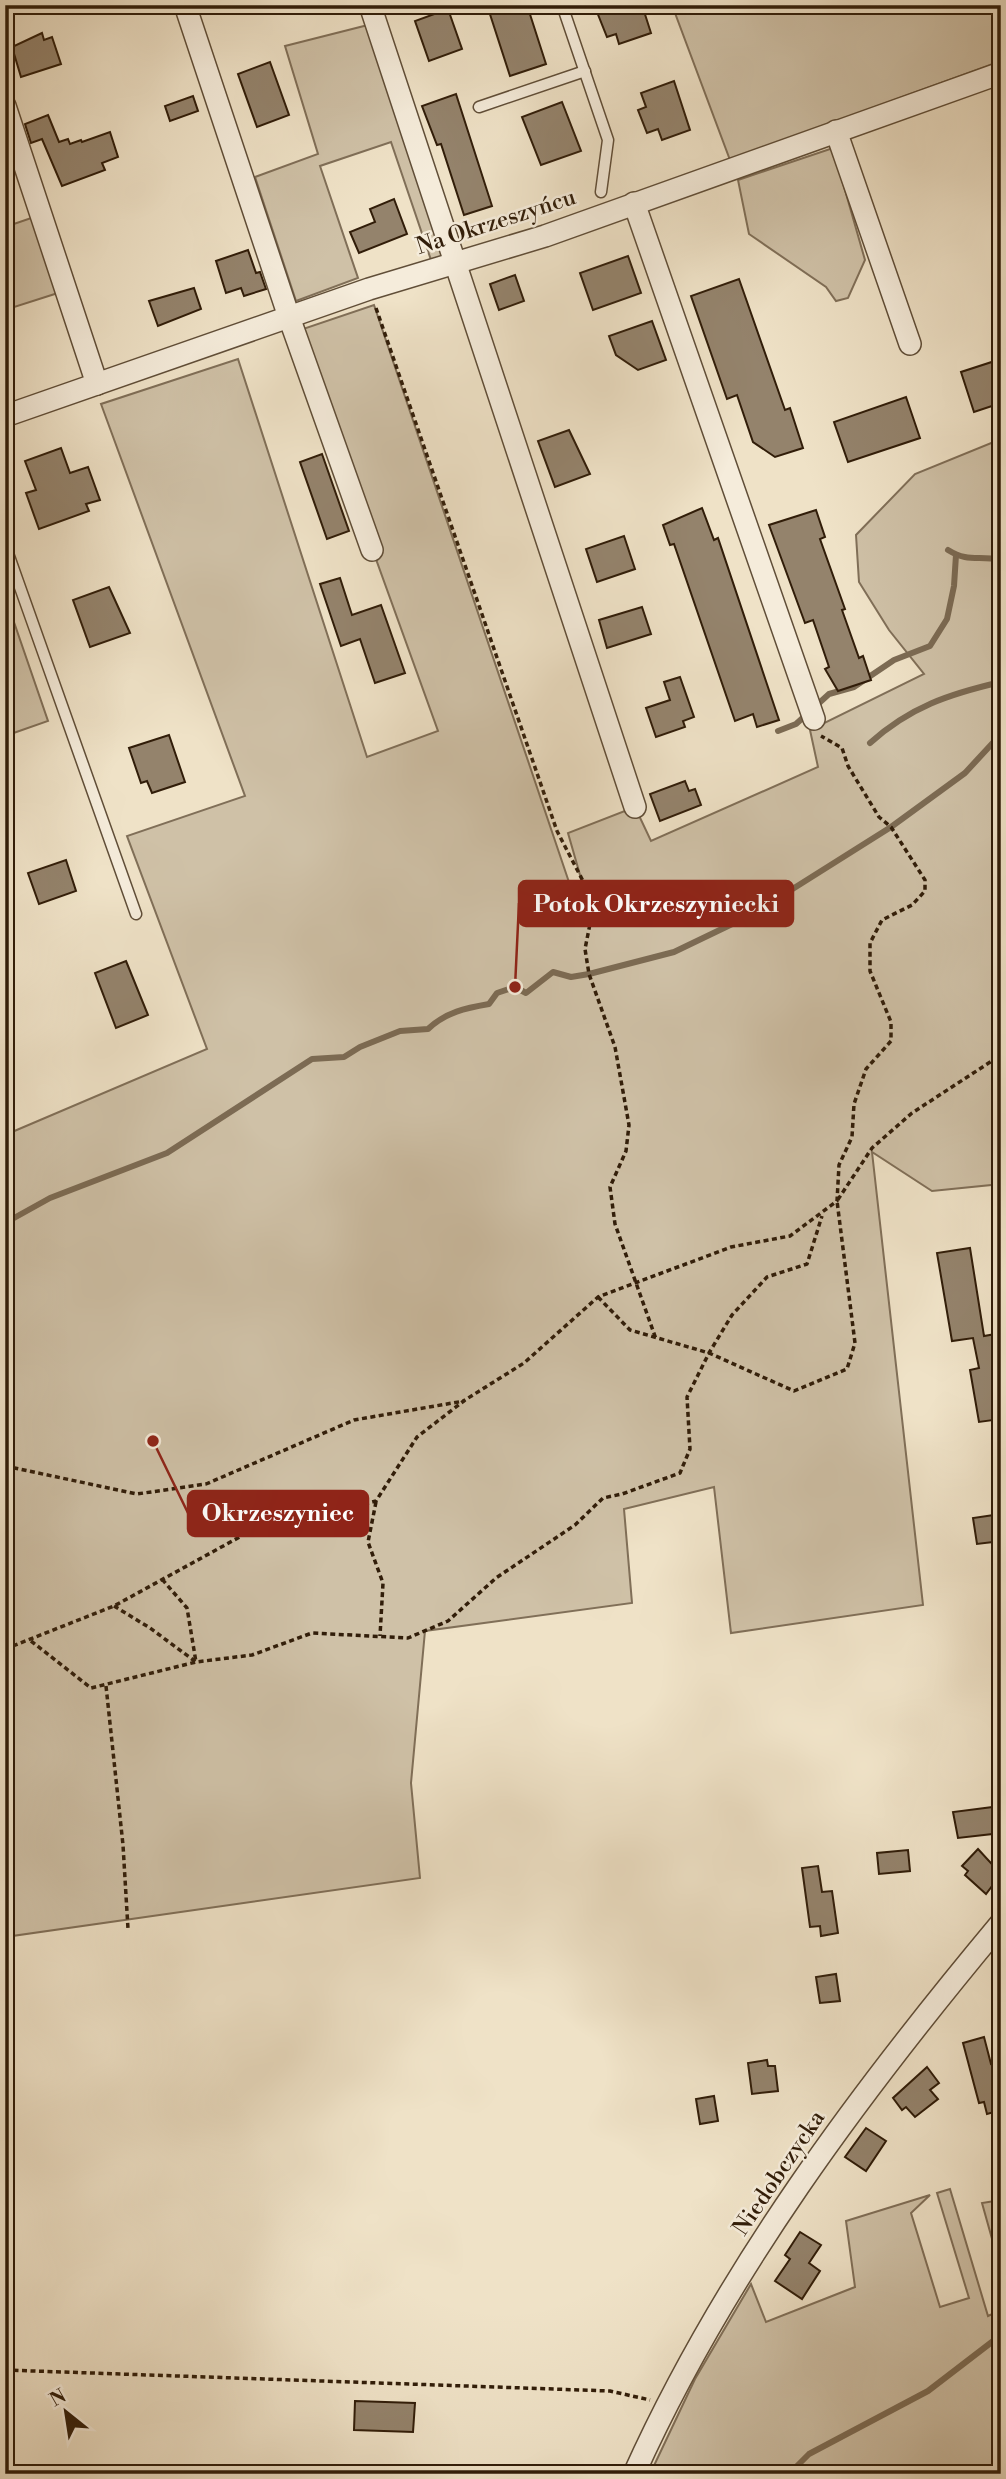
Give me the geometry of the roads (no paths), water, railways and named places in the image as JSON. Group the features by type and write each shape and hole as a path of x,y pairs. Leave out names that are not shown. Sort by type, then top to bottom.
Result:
{"street":[{"path":"185,5 289,317 372,550"},
{"path":"370,5 453,264 635,807"},
{"name":"Na Okrzeszyńcu","path":"5,416 369,289 545,236 1001,73"},
{"path":"5,106 97,384"},
{"path":"836,131 910,344"},
{"path":"635,203 812,725"},
{"name":"Niedobczycka","path":"634,2474 664,2406 783,2208 913,2028 1001,1923"}],"lane":[{"path":"562,5 608,139 601,192"},
{"path":"479,107 585,71"},
{"path":"5,545 136,914"}],"waterway":[{"path":"948,550 968,558 1001,560"},
{"path":"778,731 796,724 829,694 854,687 894,660 930,646 947,619 954,586 956,555"},
{"path":"870,743 915,711 947,697 1001,682"},
{"path":"5,1223 50,1198 167,1153 312,1059 344,1057 360,1047 400,1031 428,1029 449,1015 489,1004 497,993 515,987 526,993 553,972 571,977 674,952 753,914 891,827 965,773 1001,734"},
{"path":"789,2474 809,2454 928,2391 1001,2335"}],"place":[{"name":"Potok Okrzeszyniecki","path":"515,987"},
{"name":"Okrzeszyniec","path":"153,1441"}]}
